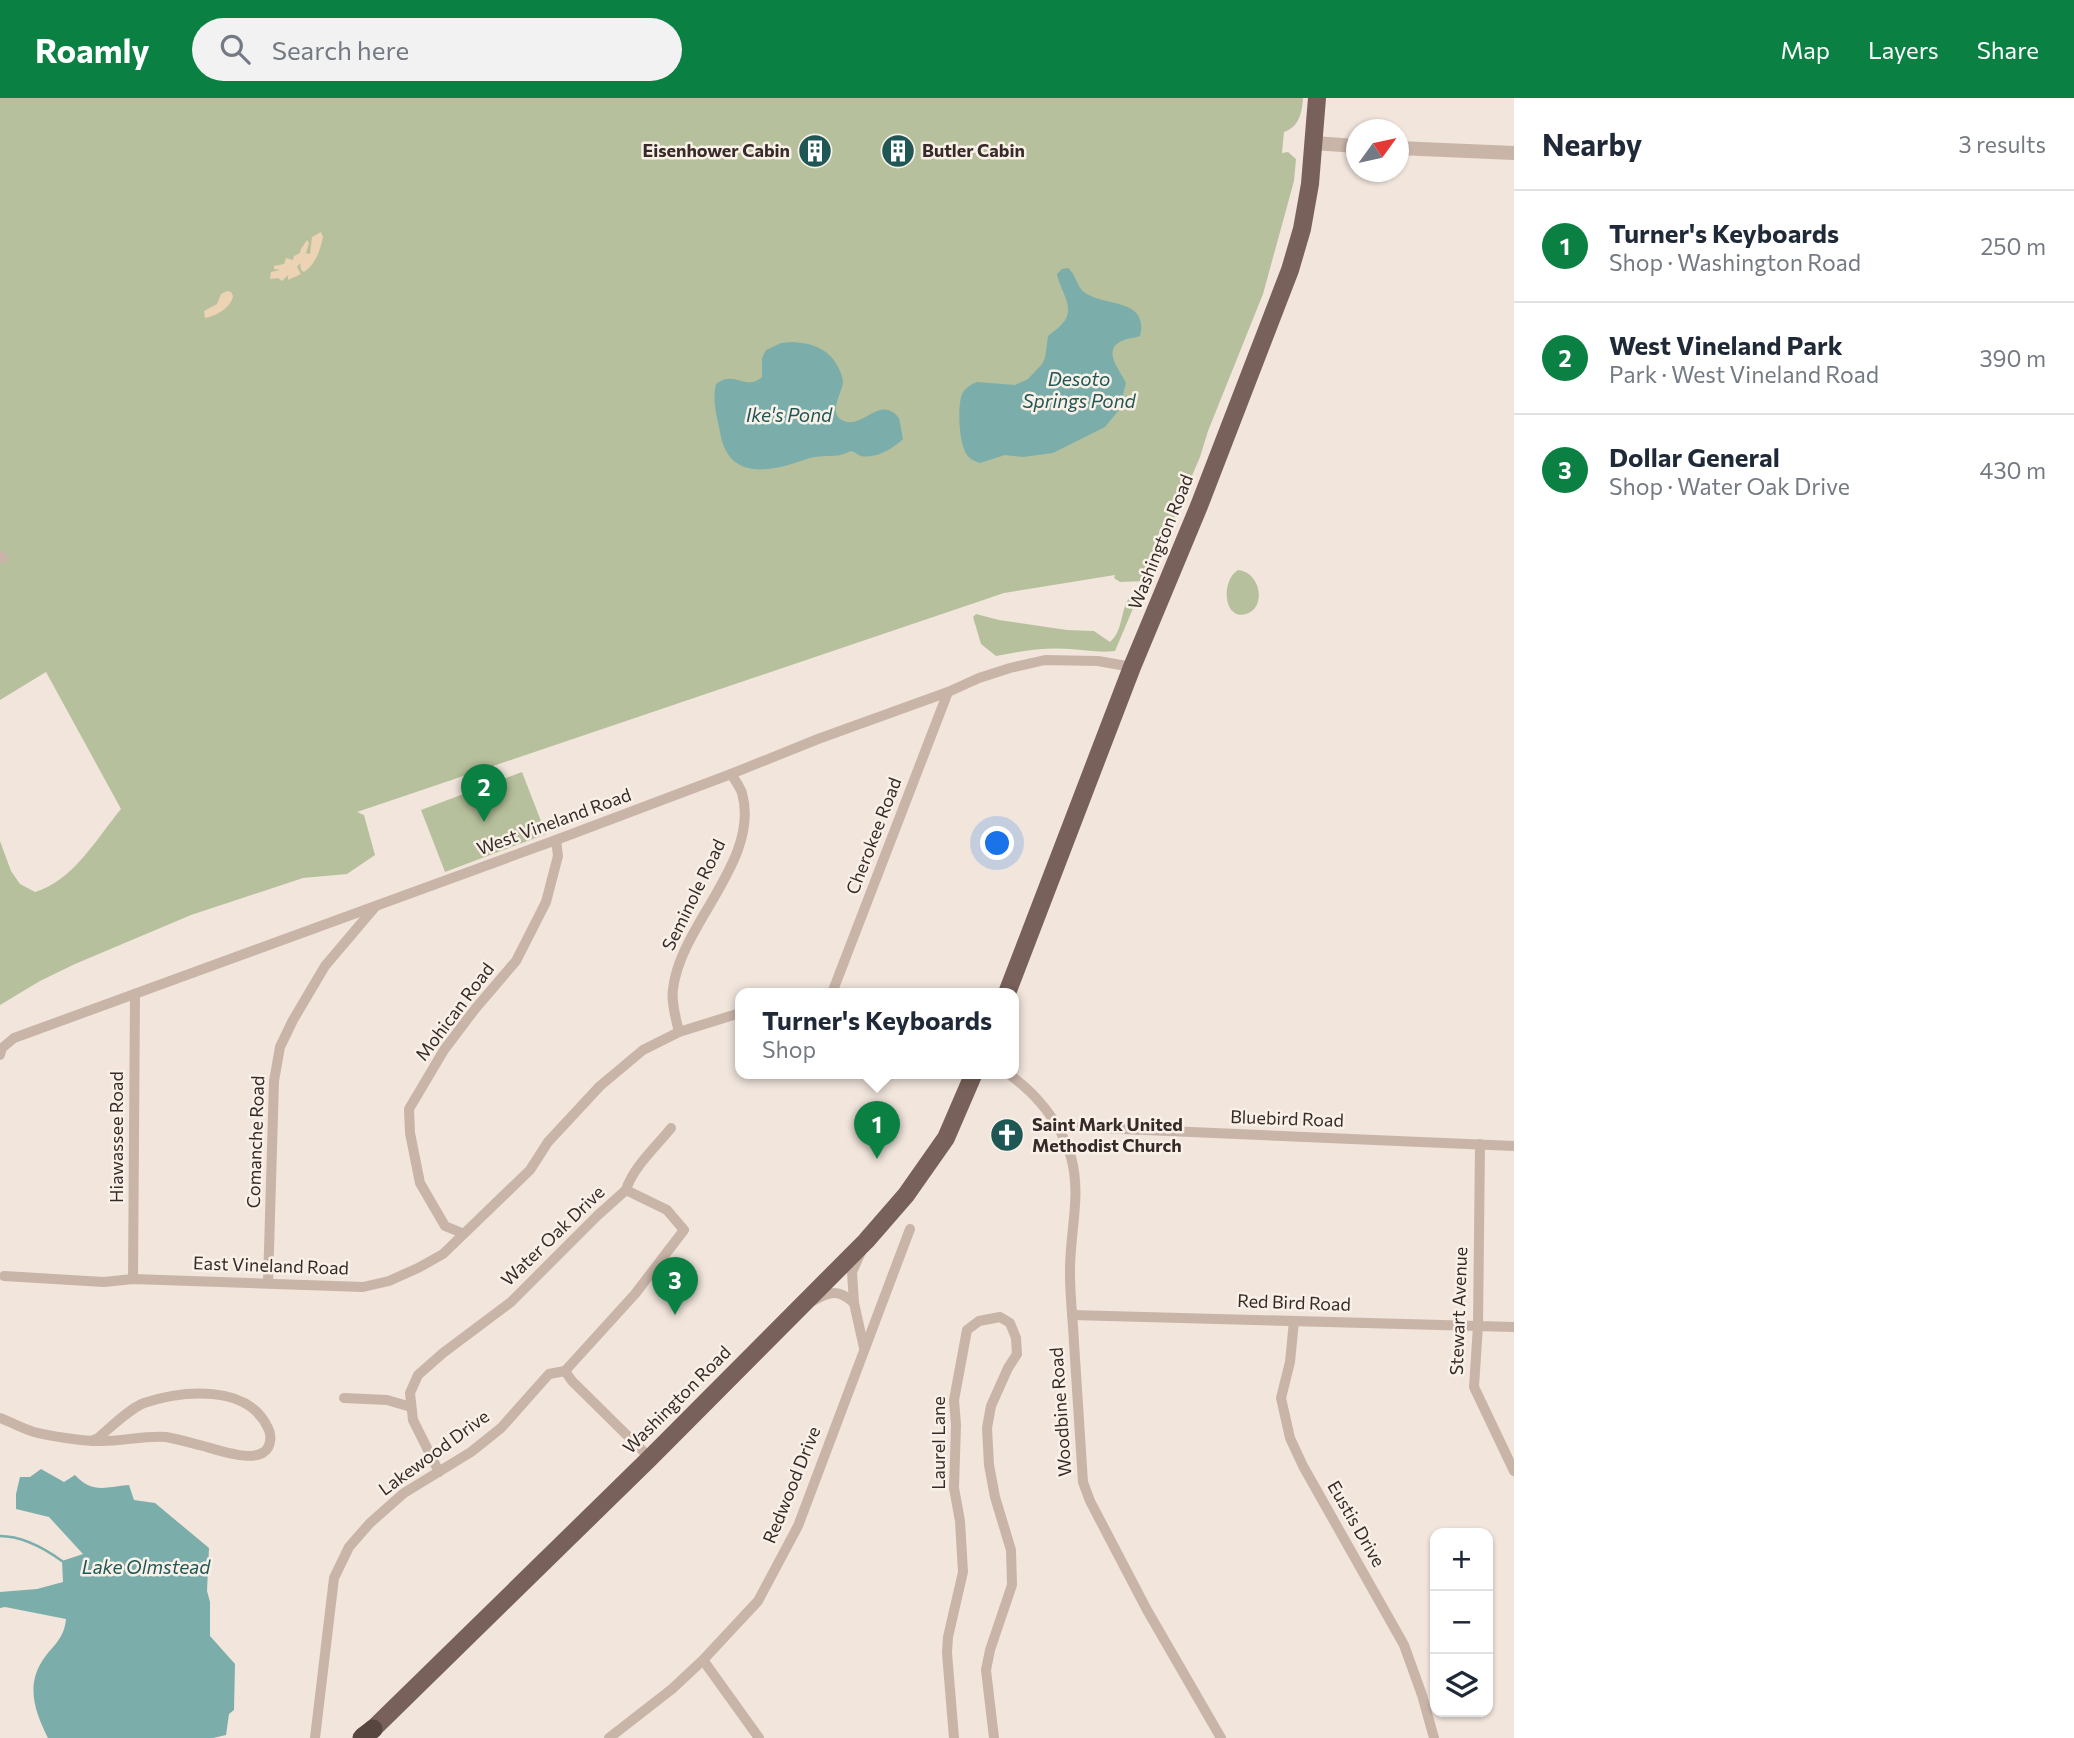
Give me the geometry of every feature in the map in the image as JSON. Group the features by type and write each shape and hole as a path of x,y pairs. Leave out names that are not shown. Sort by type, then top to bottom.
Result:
{"main road":[{"name":"Washington Road","path":"1009,988 1132,667 1199,506 1290,270 1310,184 1317,98"},
{"name":"Washington Road","path":"366,1736 650,1458 866,1241 906,1195 946,1138 971,1079"}],"street":[{"path":"1314,143 1346,145"},
{"path":"1409,148 1514,153"},
{"name":"West Vineland Road","path":"0,1055 2,1048 14,1038 101,1004 135,994 556,840 979,678 1045,660 1098,661 1132,667"},
{"name":"Cherokee Road","path":"834,988 948,692"},
{"name":"Seminole Road","path":"679,1032 672,990 677,971 692,936 733,861 743,831 744,809 741,792 731,774"},
{"name":"Mohican Road","path":"462,1233 445,1226 420,1184 410,1133 409,1109 444,1050 516,961 546,902 558,856 556,840"},
{"name":"Comanche Road","path":"268,1283 274,1081 280,1047 325,966 375,906"},
{"name":"Hiawassee Road","path":"133,1279 135,994"},
{"name":"East Vineland Road","path":"1,1275 104,1282 133,1279 363,1287 389,1281 443,1254 530,1170 548,1142 600,1086 643,1051 679,1032 735,1015"},
{"name":"Woodbine Road","path":"1016,1079 1036,1098 1059,1129 1071,1157 1076,1180 1076,1209 1069,1269 1083,1482 1090,1501 1147,1610 1221,1738"},
{"name":"Bluebird Road","path":"1059,1129 1075,1127 1514,1146"},
{"path":"626,1190 633,1175 671,1128"},
{"name":"Stewart Avenue","path":"1480,1144 1478,1325 1474,1387 1514,1471"},
{"name":"Water Oak Drive","path":"411,1407 410,1393 418,1375 511,1302 626,1190 667,1210 684,1230 635,1294 565,1371"},
{"name":"Redwood Drive","path":"609,1738 672,1689 758,1601 793,1535 911,1229"},
{"path":"864,1348 854,1303 852,1272 866,1241"},
{"path":"791,1315 817,1298 832,1293 844,1294 854,1303"},
{"name":"Red Bird Road","path":"1072,1315 1514,1328"},
{"name":"Laurel Lane","path":"954,1738 947,1653 948,1637 963,1572 960,1521 954,1488 954,1400 967,1331 979,1321 1000,1317 1010,1323 1017,1338 1017,1354 991,1406 987,1428 993,1486 1011,1550 1012,1585 986,1670 994,1738"},
{"name":"Eustis Drive","path":"1294,1321 1290,1362 1281,1398 1290,1438 1404,1645 1434,1738"},
{"path":"565,1371 650,1458"},
{"name":"Lakewood Drive","path":"315,1738 334,1578 349,1547 370,1523 404,1493 471,1452 501,1428 549,1374 565,1371"},
{"path":"0,1418 34,1432 91,1441 166,1437 232,1454 255,1456 266,1451 270,1443 270,1431 261,1415 234,1398 216,1393 195,1394 145,1403 91,1441"},
{"path":"344,1398 371,1398 411,1407 413,1420 439,1472"},
{"path":"703,1660 759,1738"}],"green space":[{"path":"0,98 1303,98 1299,119 1293,127 1284,132 1282,153 1288,152 1296,159 1294,181 1263,294 1200,457 1147,581 1120,582 1114,578 1115,575 1004,593 357,812 364,815 375,855 347,874 303,878 191,915 75,964 0,1005 0,841 11,871 20,884 35,892 49,886 73,868 121,809 46,672 0,700"},
{"path":"1238,570 1252,577 1259,598 1253,610 1239,615 1233,612 1227,599 1229,582"},
{"path":"1129,598 1137,599 1115,651 1051,649 996,656 981,644 973,617 976,614 1067,630 1094,631 1110,642 1117,632"},
{"path":"522,772 546,834 445,872 421,810"}],"sand":[{"path":"321,232 323,237 319,252 308,269 304,272 301,270 300,263 297,267 301,274 288,280 288,275 282,281 278,278 270,279 271,272 280,270 274,269 274,266 284,264 286,258 293,260 307,240 309,243 306,253 310,254 312,237"},
{"path":"227,291 233,296 226,308 205,318 204,311 217,304 221,294"}],"water":[{"name":"Desoto Springs Pond","path":"1068,268 1087,294 1132,310 1141,324 1140,336 1124,340 1113,349 1114,360 1126,383 1119,410 1105,427 1053,453 1023,457 1005,455 980,463 975,461 966,454 962,444 959,412 963,392 977,382 1015,385 1028,379 1042,364 1048,336 1062,324 1068,312 1057,274"},
{"name":"Ike's Pond","path":"792,342 820,349 836,363 843,382 836,408 839,418 844,421 858,421 885,409 899,418 903,439 890,449 873,456 861,456 851,451 837,456 812,457 770,469 747,468 738,464 730,457 720,432 715,408 716,384 729,379 756,381 762,377 762,358 766,350 781,343"},
{"name":"Lake Olmstead","path":"41,1469 64,1482 75,1475 93,1487 129,1485 134,1500 155,1503 209,1548 207,1591 210,1602 210,1636 235,1664 234,1710 229,1714 226,1735 213,1738 48,1738 34,1701 34,1682 41,1663 63,1633 66,1619 0,1608 0,1592 37,1589 63,1582 62,1561 83,1554 49,1517 16,1509 20,1477 30,1477"}],"waterway":[{"path":"0,1536 33,1544 62,1561"}],"place":[{"name":"Eisenhower Cabin","path":"815,151"},
{"name":"Butler Cabin","path":"898,151"},
{"name":"West Vineland Park","path":"484,822"},
{"name":"Saint Mark United Methodist Church","path":"1007,1135"},
{"name":"Turner's Keyboards","path":"877,1159"},
{"name":"Dollar General","path":"675,1315"}]}
